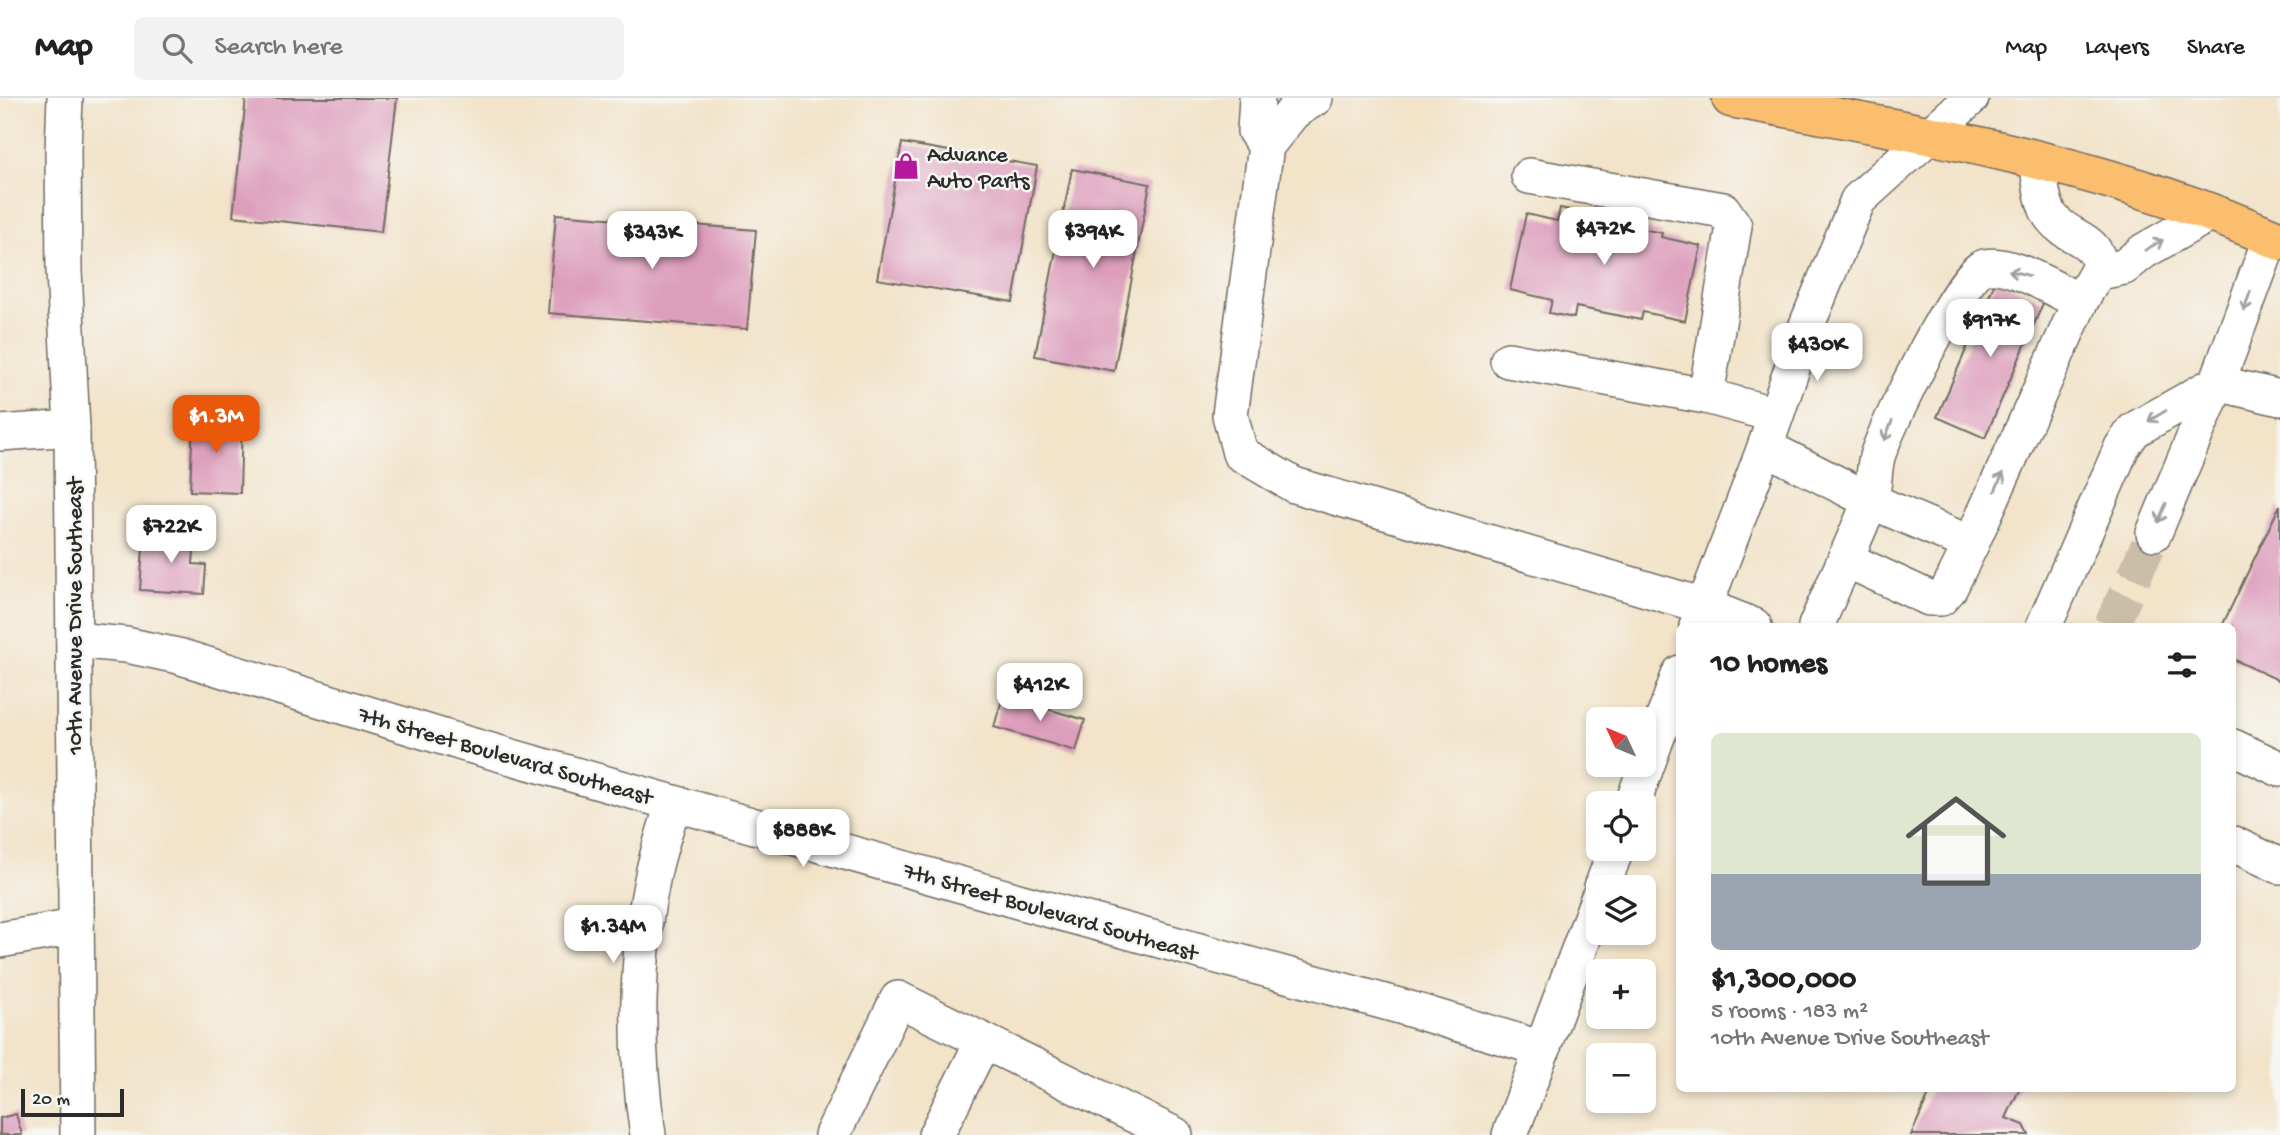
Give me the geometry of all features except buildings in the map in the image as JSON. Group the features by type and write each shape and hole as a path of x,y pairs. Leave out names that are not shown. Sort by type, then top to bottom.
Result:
{"main road":[{"path":"1731,98 1930,134 2037,160 2147,191 2276,239"}],"street":[{"name":"10th Avenue Drive Southeast","path":"65,98 64,271 72,428 78,1135"},
{"path":"1256,98 1255,131 1266,146"},
{"path":"1315,98 1293,112 1266,146 1230,415 1240,453 1294,485 1701,616 1738,623"},
{"path":"1701,616 1807,325 1858,200 1971,98"},
{"path":"1845,559 1929,598 1941,598 1949,589 1971,544 2080,302 2101,267 2095,249 2090,244 2064,231 2050,216 2037,160"},
{"path":"1528,176 1723,210 1734,226 1706,396"},
{"path":"2099,272 2124,267 2144,251 2209,214"},
{"path":"2154,533 2276,239"},
{"path":"1817,623 1871,501 1877,458 1896,413 1954,301 1975,271 1985,266 2025,272 2080,302"},
{"path":"1508,360 1706,396 1770,431 1871,501 1971,544"},
{"path":"2045,623 2122,447 2134,430 2217,383 2280,398"},
{"path":"0,433 72,428"},
{"name":"7th Street Boulevard Southeast","path":"74,640 126,645 178,656 466,744 1403,1007 1543,1049"},
{"path":"1637,791 1676,684"},
{"path":"2236,748 2280,769"},
{"path":"648,1135 639,1035 642,947 653,874 673,803"},
{"path":"2236,845 2280,866"},
{"path":"0,940 75,927"},
{"path":"1510,1135 1586,932"},
{"path":"832,1135 898,999 1175,1135"},
{"path":"936,1135 983,1041"}],"tunnel":[{"path":"2112,623 2154,533"}],"place":[{"name":"Advance Auto Parts","path":"906,166"}]}
